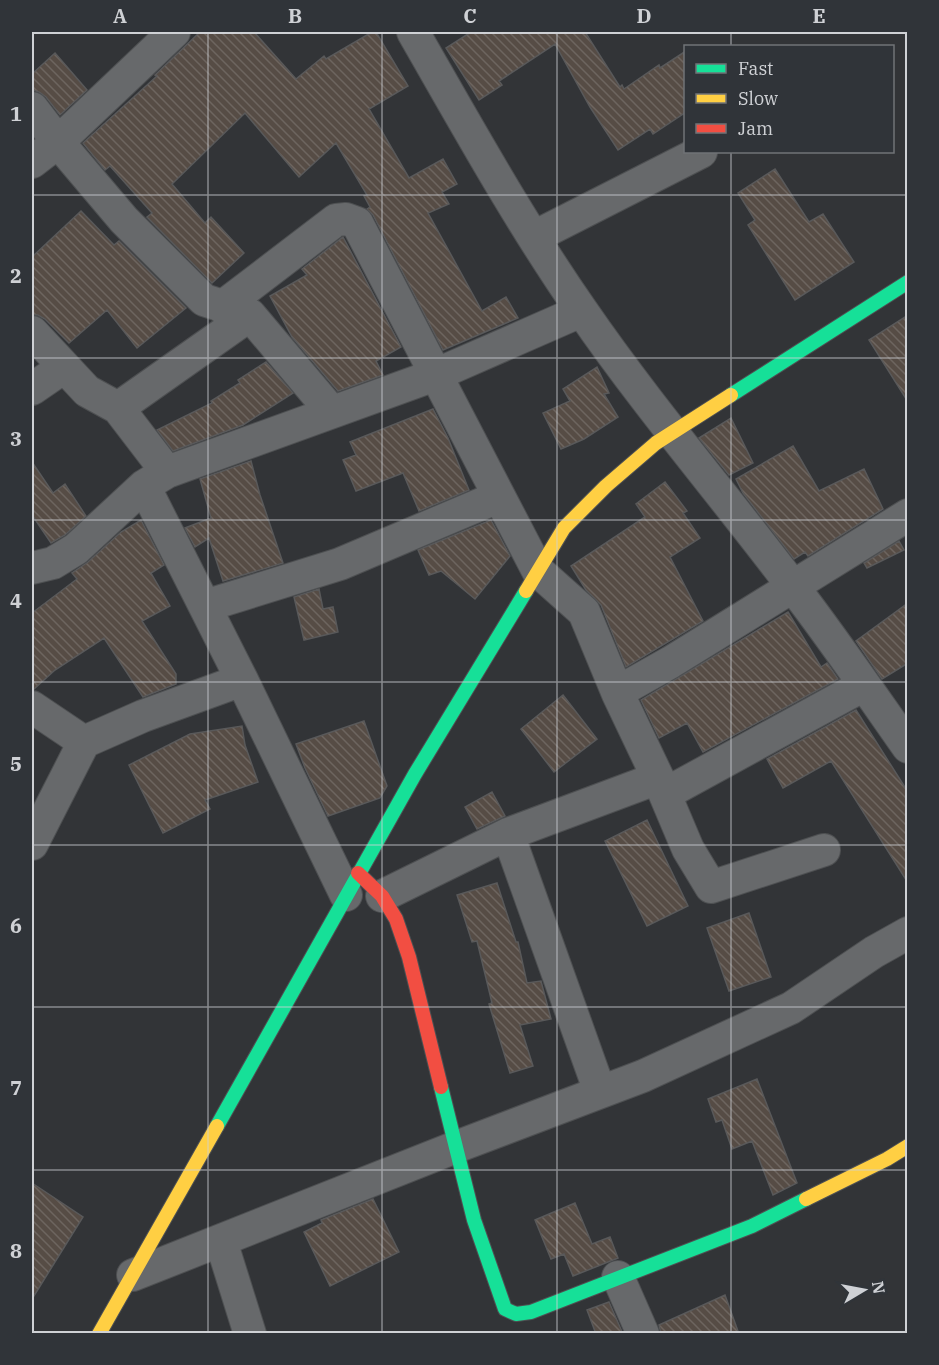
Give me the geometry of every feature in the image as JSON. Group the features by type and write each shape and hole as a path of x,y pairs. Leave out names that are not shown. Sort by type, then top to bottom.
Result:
{"street":[{"path":"32,162 58,142 174,32"},
{"path":"417,33 534,237 581,311 670,432 851,664 908,747"},
{"path":"32,108 124,220 204,300 236,311 331,411"},
{"path":"534,237 698,153"},
{"path":"118,408 236,311 336,220 346,219 357,223 537,571 584,612 618,694 662,786 688,849 711,887 824,850"},
{"path":"99,1334 415,774 564,528 606,486 670,432 908,282"},
{"path":"32,568 53,563 76,549 155,479 331,411 435,375 581,311"},
{"path":"32,332 87,391 118,408 155,479 205,606 242,680 352,884 382,896 396,919 409,957 474,1220 505,1309 516,1314 531,1312 618,1276 752,1226 887,1160 908,1146"},
{"path":"32,389 64,367"},
{"path":"205,606 340,564 498,497"},
{"path":"618,694 908,515"},
{"path":"32,844 84,742 143,716 242,680"},
{"path":"382,896 508,834 662,786 864,685"},
{"path":"32,707 84,742"},
{"path":"508,834 600,1092"},
{"path":"133,1275 456,1147 643,1076 790,1008 874,952 908,933"},
{"path":"221,1241 250,1334"},
{"path":"618,1276 643,1334"}],"building":[{"path":"200,32 254,32 296,79 324,56 326,59 372,32 376,32 408,86 369,109 409,178 443,159 457,184 442,192 449,204 428,213 482,311 506,297 518,318 443,350 373,215 367,209 370,207 364,196 367,195 336,143 299,177 245,113 172,184 205,223 211,217 244,253 212,283 147,217 152,213 110,166 105,170 83,143 157,76 155,75"},
{"path":"471,32 585,32 620,87 622,85 624,89 659,65 660,68 684,52 684,113 653,134 650,129 618,150 590,107 555,44 499,81 502,85 479,100 446,48"},
{"path":"55,53 87,90 60,115 46,97 32,90 32,74"},
{"path":"775,169 809,222 823,214 854,262 795,300 748,225 755,220 738,193"},
{"path":"81,211 114,245 119,241 186,308 137,348 107,310 69,343 45,319 32,315 32,257"},
{"path":"343,237 401,347 376,361 383,375 338,391 292,337 270,296 307,275 302,269"},
{"path":"908,315 908,402 869,340"},
{"path":"266,362 293,393 243,425 173,451 157,430 212,403 211,401 240,383 238,380"},
{"path":"597,367 609,393 604,394 618,417 584,439 561,449 543,413 570,401 563,389"},
{"path":"433,409 448,438 469,490 419,511 403,473 356,491 343,460 356,455 350,442"},
{"path":"731,418 753,463 729,475 699,438"},
{"path":"793,446 819,491 864,469 883,509 808,556 805,552 794,559 743,493 736,479"},
{"path":"251,461 283,563 223,581 209,538 195,547 185,528 211,518 200,479"},
{"path":"32,462 53,493 65,484 86,516 65,535 51,543 32,515"},
{"path":"665,482 687,511 683,513 700,538 670,557 703,621 626,667 601,605 586,590 571,566 645,517 636,504"},
{"path":"141,520 164,565 151,573 170,606 142,621 176,674 176,684 143,697 104,638 55,670 32,689 32,613 77,579 72,573 88,562 121,532"},
{"path":"491,520 510,556 475,599 441,571 429,575 418,550"},
{"path":"899,541 904,550 867,568 864,563"},
{"path":"319,589 323,609 333,607 338,632 304,640 294,597"},
{"path":"908,603 908,663 882,679 856,641"},
{"path":"788,612 821,667 827,663 838,679 703,752 687,723 659,738 641,700"},
{"path":"563,695 597,739 554,772 521,729"},
{"path":"856,710 908,792 908,883 831,761 783,788 767,759"},
{"path":"364,721 387,786 380,798 328,816 296,744"},
{"path":"242,726 245,745 258,782 205,800 210,809 163,833 129,765 190,734"},
{"path":"492,792 505,816 477,829 465,807"},
{"path":"647,820 688,906 647,926 605,841"},
{"path":"497,883 516,942 518,942 527,983 541,981 551,1019 520,1025 533,1066 510,1073 489,1004 492,1003 477,941 472,942 457,895"},
{"path":"749,913 771,977 729,991 707,928"},
{"path":"757,1079 797,1183 773,1195 752,1141 732,1149 722,1120 716,1122 708,1099"},
{"path":"32,1183 83,1217 32,1299"},
{"path":"373,1199 399,1252 330,1286 304,1232 322,1223 321,1220"},
{"path":"575,1203 592,1244 610,1237 618,1258 573,1276 564,1254 551,1259 535,1220"},
{"path":"725,1295 739,1334 661,1334 659,1325"},
{"path":"609,1302 623,1334 596,1334 587,1310"}],"traffic: fast":[{"path":"731,395 908,282"},
{"path":"217,1126 415,774 526,591"},
{"path":"441,1087 474,1220 505,1309 516,1314 531,1312 752,1226 806,1199"}],"traffic: slow":[{"path":"526,591 564,528 606,486 656,443 731,395"},
{"path":"99,1334 217,1126"},
{"path":"806,1199 887,1159 908,1146"}],"traffic: jam":[{"path":"358,873 382,896 396,919 409,957 441,1087"}]}
